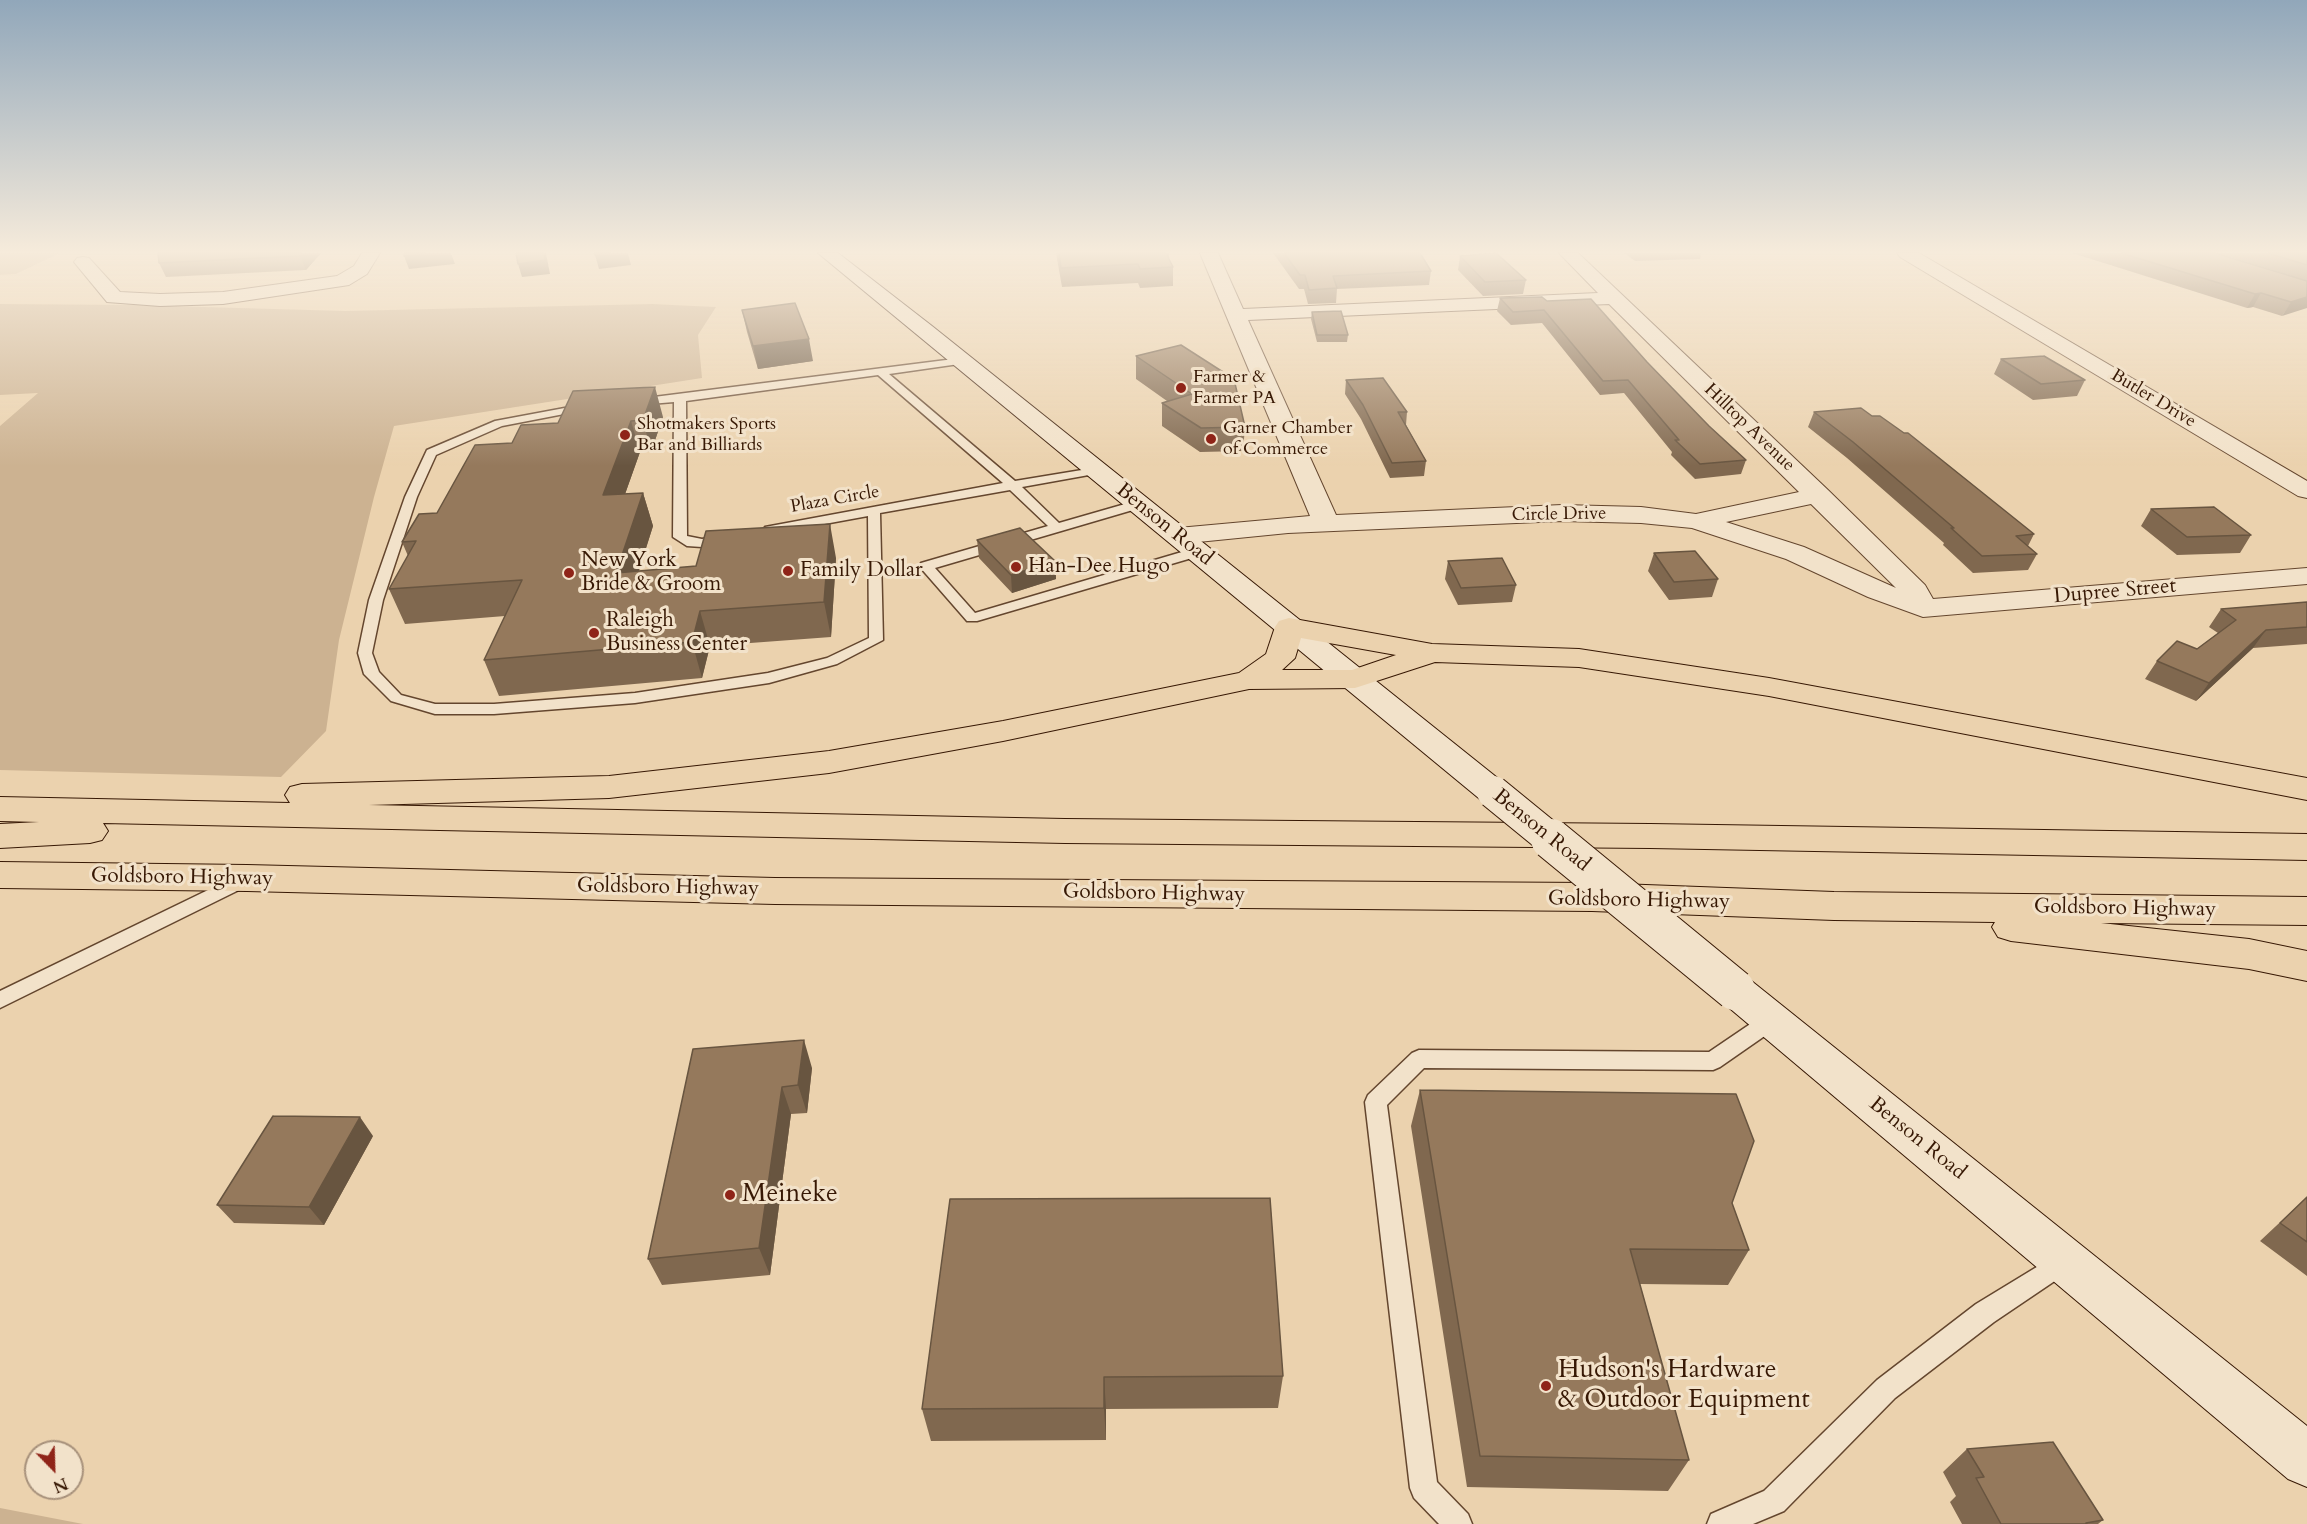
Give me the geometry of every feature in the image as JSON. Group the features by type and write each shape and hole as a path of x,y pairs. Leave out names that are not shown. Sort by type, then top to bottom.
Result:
{"main road":[{"path":"1249,680 1280,658 1289,627 1432,653 1578,658 1758,685 2307,789"},
{"path":"88,812 253,796 609,788 840,760 1003,731 1249,680 1355,679 1432,653"},
{"path":"0,809 1053,831 1662,836 2307,847"},
{"path":"0,836 346,817"},
{"name":"Goldsboro Highway","path":"0,875 247,878 775,891 1592,897 1834,906 2307,911"},
{"path":"1834,906 2250,954 2307,966"}],"street":[{"name":"Benson Road","path":"916,324 1355,679 2307,1460"},
{"path":"1238,324 1327,525"},
{"name":"Hilltop Avenue","path":"1642,324 1915,591 1923,608"},
{"name":"Butler Drive","path":"2026,324 2307,491"},
{"path":"1695,521 1819,495"},
{"name":"Circle Drive","path":"1188,544 1288,525 1562,513 1641,515 1695,521 1795,553 1878,591 1923,608"},
{"name":"Dupree Street","path":"1923,608 2307,576"}],"lane":[{"path":"624,403 680,398 962,361"},
{"path":"879,371 1013,486 1057,528"},
{"path":"680,398 680,537 687,542 702,543 737,537"},
{"path":"602,405 499,423 431,453 411,497 376,600 365,653 372,674 396,698 435,709 494,709 635,698 769,678 832,661 876,640 874,512"},
{"name":"Plaza Circle","path":"760,532 1096,470"},
{"path":"1138,504 926,566 972,618 1188,544"},
{"path":"0,1000 247,878"},
{"path":"1458,1524 1424,1488 1376,1102 1419,1059 1713,1061 1772,1020"},
{"path":"1721,1524 1774,1501 1886,1389 1985,1313 2065,1261"}],"shaded area":[{"path":"0,324 705,324 698,335 702,378 394,426 339,640 326,731 281,777 0,770 0,426 38,393 0,395"},
{"path":"0,1508 83,1524 0,1524"}],"building":[{"path":"746,324 803,324 809,339 753,346"},
{"path":"1315,324 1345,324 1348,335 1317,335"},
{"path":"1556,324 1613,324 1709,426 1746,460 1700,464 1675,440 1679,440 1628,380 1603,381"},
{"path":"1181,345 1234,379 1245,427 1201,428 1162,403 1192,394 1136,356"},
{"path":"2044,356 2085,380 2041,384 2001,359"},
{"path":"1383,378 1407,412 1398,412 1426,461 1392,463 1363,405 1346,380"},
{"path":"655,387 643,420 631,421 603,495 643,493 616,573 696,566 706,531 830,524 824,602 700,611 692,642 484,660 522,580 389,589 416,541 402,542 419,514 437,513 475,445 512,443 521,425 558,423 573,391"},
{"path":"1861,408 1872,416 1880,416 1904,433 1908,433 2034,534 2016,536 2037,554 1982,556 1951,528 1954,528 1814,412"},
{"path":"2214,507 2251,535 2187,537 2151,509"},
{"path":"1020,528 1055,561 1011,575 977,540"},
{"path":"1695,551 1718,579 1674,582 1654,553"},
{"path":"1502,558 1516,585 1461,588 1448,561"},
{"path":"2307,602 2307,627 2266,630 2209,683 2157,661 2177,641 2197,649 2236,620 2221,609"},
{"name":"Meineke","path":"804,1040 798,1085 782,1087 759,1248 648,1259 693,1049"},
{"name":"Hudson's Hardware & Outdoor Equipment","path":"1420,1090 1736,1094 1754,1141 1732,1203 1749,1250 1630,1249 1689,1460 1480,1456"},
{"path":"273,1116 360,1117 309,1207 217,1205"},
{"path":"2307,1197 2307,1242 2280,1223"},
{"path":"1270,1198 1283,1376 1104,1377 1104,1408 922,1409 950,1199"},
{"path":"2053,1442 2103,1520 2087,1524 2001,1524 1976,1478 1984,1477 1967,1449"}],"place":[{"name":"Farmer & Farmer PA","path":"1181,388"},
{"name":"Shotmakers Sports Bar and Billiards","path":"625,435"},
{"name":"Garner Chamber of Commerce","path":"1211,439"},
{"name":"Han-Dee Hugo","path":"1016,567"},
{"name":"Family Dollar","path":"788,571"},
{"name":"New York Bride & Groom","path":"569,573"},
{"name":"Raleigh Business Center","path":"594,633"},
{"name":"Meineke","path":"730,1195"},
{"name":"Hudson's Hardware & Outdoor Equipment","path":"1546,1386"}]}
